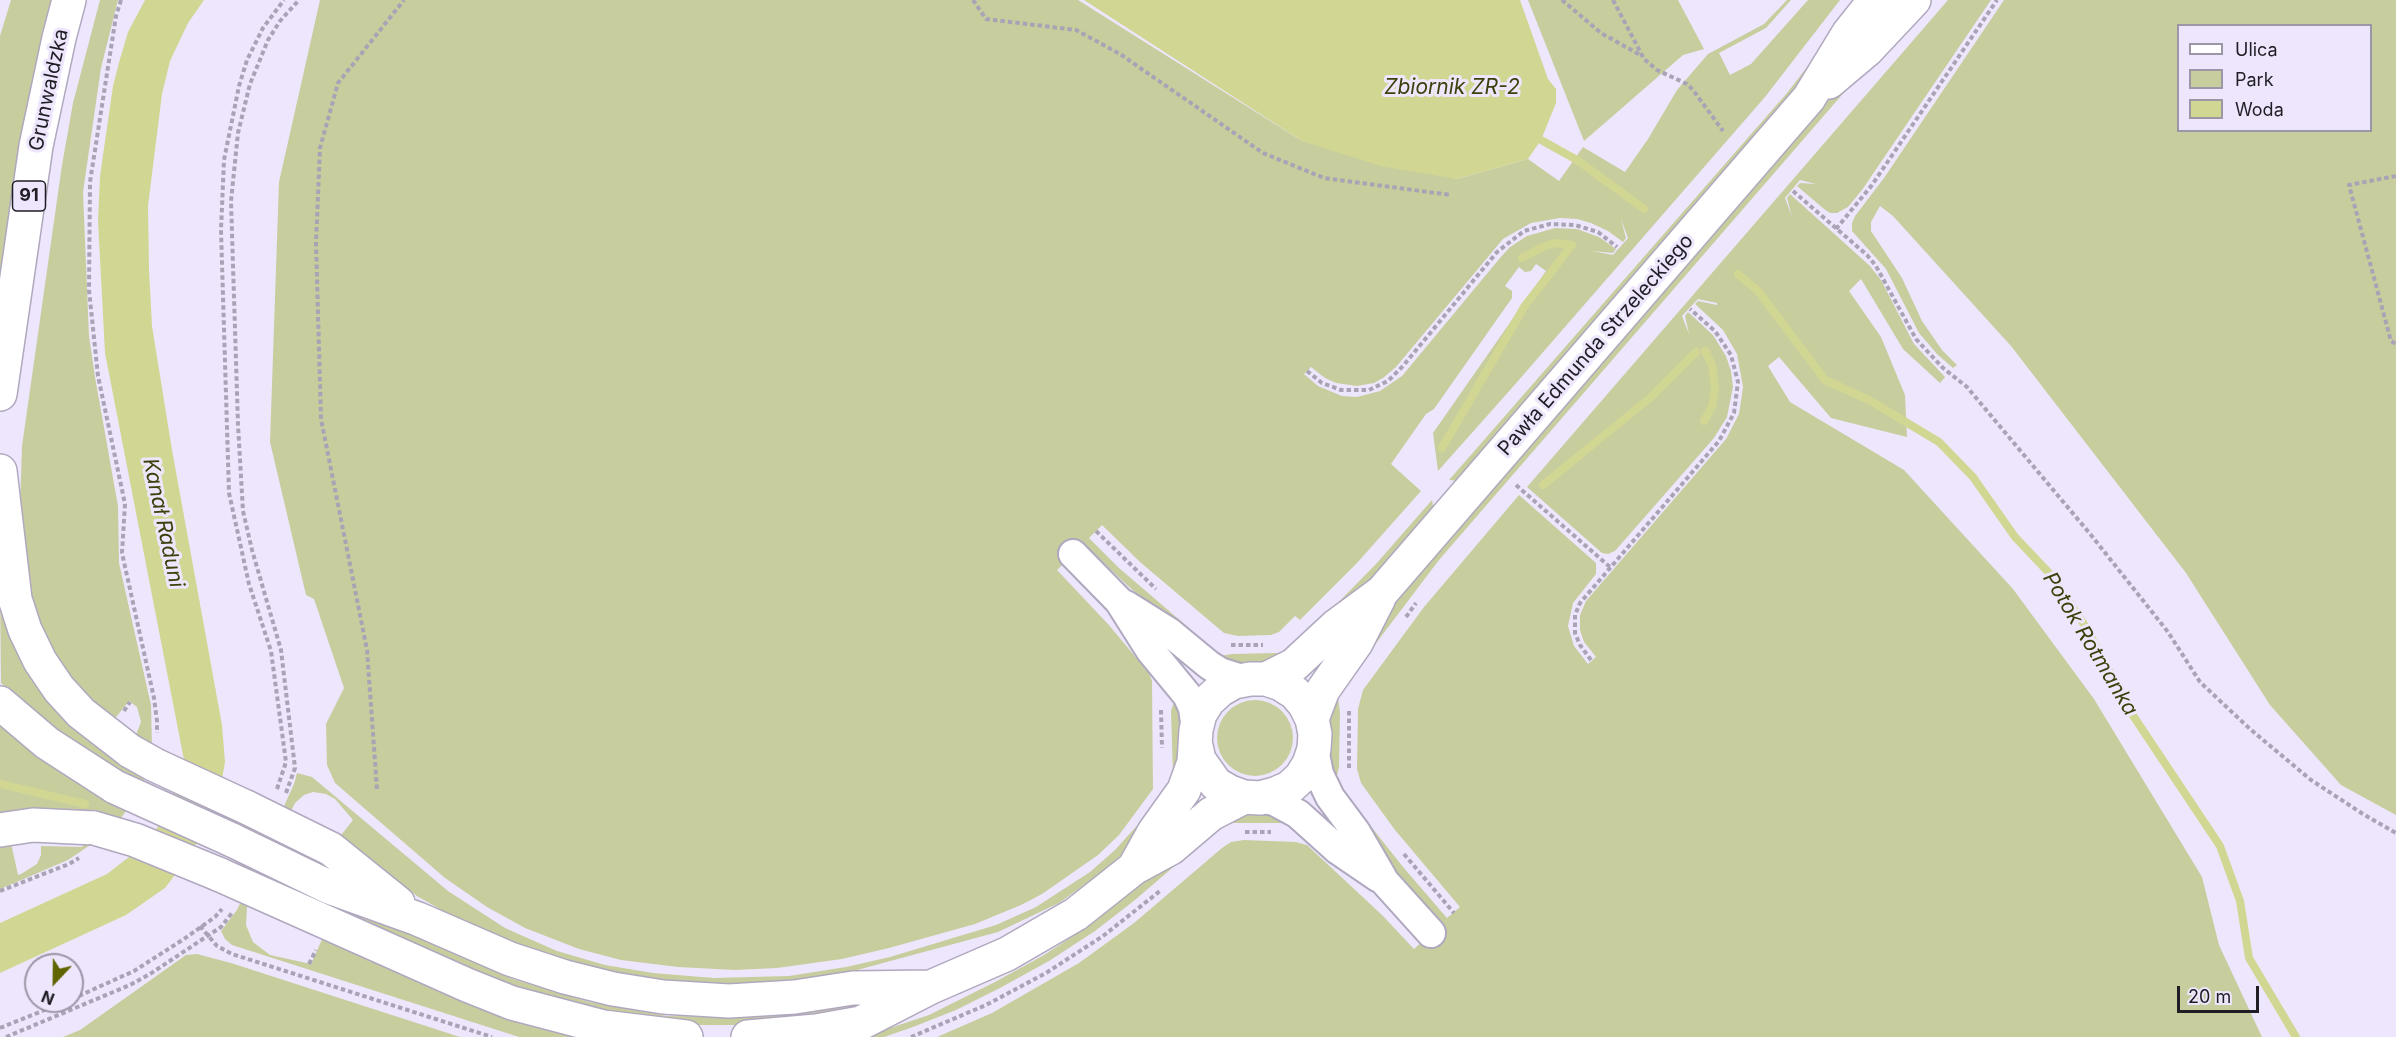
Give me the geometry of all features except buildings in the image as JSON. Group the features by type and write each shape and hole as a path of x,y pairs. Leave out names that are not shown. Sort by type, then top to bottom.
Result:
{"main road":[{"name":"Grunwaldzka","path":"0,394 36,146 69,0"},
{"name":"Pawła Edmunda Strzeleckiego","path":"1255,680 1294,665 1336,626 1382,592 1809,98 1848,34 1875,0"},
{"name":"Pawła Edmunda Strzeleckiego","path":"1809,98 1868,50 1914,0"},
{"path":"0,471 15,599 25,630 40,661 59,689 81,713 143,745 155,765 260,802 331,849 418,919"},
{"name":"Pawła Edmunda Strzeleckiego","path":"1313,734 1323,690 1356,643 1382,592"},
{"path":"748,1037 816,1031 861,1023 931,987 988,964 1038,938 1096,899 1134,868 1171,848 1216,810 1252,797 1282,791 1301,777 1309,764 1313,734 1305,705 1294,693 1281,684 1255,680 1234,682 1220,690 1208,701 1200,714 1190,778 1154,832 1134,868"},
{"path":"0,703 47,743 115,787 329,887 418,919 541,970 605,988 663,997 712,1000 762,1000 811,996 853,988 931,987"},
{"path":"1196,738 1199,760 1206,773 1216,784 1230,792 1252,797"},
{"path":"0,830 33,825 88,842 135,840 222,888 512,1003 603,1027 686,1037"}],"street":[{"path":"1073,554 1119,601 1150,650 1190,701 1196,738"},
{"path":"1119,601 1169,632 1220,672 1255,680"},
{"path":"1313,734 1315,762 1323,786 1356,832 1385,882 1431,933"},
{"path":"1252,797 1286,807 1308,822 1338,850 1385,882"}],"path":[{"path":"121,0 116,16 90,182 89,290 98,376 124,504 122,553 158,721 143,745"},
{"path":"260,802 286,762 271,651 249,584 229,493 222,195 230,121 247,60 263,28 285,0"},
{"path":"282,802 295,768 294,755 281,650 243,511 231,201 238,133 250,84 268,40 280,21 299,0"},
{"path":"377,789 368,650 321,419 316,243 320,148 338,83 404,0"},
{"path":"973,0 986,19 1076,30 1120,54 1263,153 1324,178 1451,195"},
{"path":"1562,0 1601,33 1642,56 1657,70 1687,84 1723,131"},
{"path":"1613,0 1642,56"},
{"path":"1836,229 1872,185 1997,0"},
{"path":"2396,176 2349,185 2391,341 2396,344"},
{"path":"1793,191 1876,266 1916,339 1943,368 1967,387 2091,535 2168,632 2200,682 2250,729 2311,780 2363,814 2396,832"},
{"path":"1307,370 1322,383 1341,390 1369,390 1388,381 1497,252 1524,231 1550,224 1575,225 1598,232 1617,247"},
{"path":"1591,660 1577,639 1575,615 1582,599 1719,441 1734,413 1738,382 1731,355 1715,332 1690,309"},
{"path":"1516,485 1610,567"},
{"path":"1240,832 1287,832 1298,829 1308,822"},
{"path":"0,891 69,864 88,842"},
{"path":"911,1037 976,1010 1046,973 1103,936 1165,887"},
{"path":"84,994 134,971 215,916 222,888"},
{"path":"6,1037 130,985 179,956 221,927 236,904"},
{"path":"200,926 217,946 232,954 492,1037"},
{"path":"0,1028 37,1013"}],"green space":[{"path":"11,0 54,0 0,294 0,36"},
{"path":"100,0 118,0 101,68 83,192 89,336 118,506 119,563 151,705 152,747 144,779 135,798 105,835 68,860 0,889 0,845 11,843 18,875 37,864 41,855 41,846 82,847 101,816 0,816 0,724 59,733 1,683 0,589 125,763 141,722 137,707 129,701 113,721 80,691 57,659 41,628 32,600 20,506 22,446 62,165 73,103"},
{"path":"320,0 1078,0 1302,141 1457,179 1528,159 1559,181 1583,147 1625,172 1677,90 1708,54 1764,24 1787,0 1791,0 1766,28 1719,53 1730,75 1751,64 1808,0 1840,0 1765,97 1438,471 1433,433 1546,271 1536,264 1531,271 1525,272 1519,267 1505,286 1512,291 1512,298 1434,409 1426,414 1391,464 1421,491 1357,563 1300,620 1295,616 1279,632 1271,635 1238,636 1224,633 1140,562 1102,525 1089,538 1119,568 1189,628 1191,634 1189,638 1127,585 1084,544 1057,570 1108,624 1149,673 1152,681 1153,789 1119,835 1098,855 1042,894 975,924 842,959 777,968 735,970 678,967 621,960 579,949 525,928 487,907 445,878 335,783 327,765 326,724 344,688 314,599 306,595 270,442 279,182","holes":["1560,218 1577,219 1608,231 1623,242 1626,238 1621,219 1628,238 1613,255 1592,251 1613,253 1616,249 1599,237 1577,229 1555,228 1527,236 1510,247 1500,258 1402,376 1380,391 1357,397 1342,396 1318,386 1304,374 1311,367 1336,383 1357,386 1374,383 1383,378 1396,367 1503,239 1531,223"]},
{"path":"1528,0 1678,0 1704,49 1683,55 1584,141"},
{"path":"1859,0 1796,93 1460,481 1449,480 1787,93"},
{"path":"1948,0 1991,0 1862,190 1848,207 1837,213 1830,213 1824,209 1797,186 1800,183 1816,184 1800,180 1785,198 1792,217 1787,198 1790,194 1870,266 1881,280 1914,344 1945,377 1940,383 1903,349 1861,279 1849,291 1881,337 1905,395 1907,437 1831,418 1779,357 1768,366 1790,402 1904,470 2013,589 2094,699 2202,877 2219,945 2262,1037 937,1037 992,1013 1079,963 1134,923 1231,842 1244,840 1296,842 1307,845 1382,915 1414,949 1442,923 1394,869 1350,812 1357,811 1362,815 1447,918 1460,907 1395,830 1361,783 1357,769 1358,709 1363,690 1424,607 1519,495 1596,563 1596,574 1573,603 1568,626 1574,646 1588,664 1596,657 1584,642 1580,630 1580,615 1586,601 1726,439 1739,414 1743,387 1737,354 1723,330 1695,304 1698,301 1717,305 1717,303 1698,299 1682,316 1689,334 1685,316 1688,312 1713,335 1726,356 1733,387 1727,417 1714,438 1615,551 1608,554 1602,553 1527,487"},
{"path":"2004,0 2396,0 2396,815 2341,785 2270,705 2186,573 2011,346 1893,216 1880,206 1871,222 1871,231 1902,278 1922,321 1942,350 1957,365 1953,368 1937,354 1919,333 1886,269 1852,231 1855,216 1884,178"},
{"path":"1899,29 1439,560 1361,663 1351,664 1400,596 1819,110"},
{"path":"1432,500 1434,510 1378,574 1316,625 1376,564"},
{"path":"1285,654 1282,663 1233,665 1220,656"},
{"path":"1177,693 1184,745 1173,775 1171,711"},
{"path":"1338,698 1339,767 1336,780 1327,776 1326,719"},
{"path":"1255,700 1270,703 1282,711 1290,723 1293,738 1290,753 1282,765 1270,773 1255,776 1240,773 1228,765 1220,753 1217,738 1220,723 1228,711 1240,703"},
{"path":"297,773 312,777 448,891 505,928 557,951 605,965 653,973 714,978 789,976 846,967 890,957 996,925 1036,907 1090,872 1115,850 1152,809 1129,848 1104,871 1059,903 998,932 846,973 792,982 722,984 651,979 588,967 513,943 469,923 468,925 417,896 338,839 353,820 335,799 326,794 313,792 304,795 295,803 279,835 315,854 382,922 513,979 589,1002 667,1016 761,1017 853,1006 858,1008 762,1025 691,1025 667,1024 538,998 259,879 247,907 246,925 253,942 270,955 311,964 324,935 586,1037 519,1037 232,945 225,939 221,931 237,910"},
{"path":"1271,812 1286,823 1223,822 1222,815"},
{"path":"1192,851 1095,931 1049,961 1000,988 956,1010 884,1037 853,1037 929,1015 995,982 1044,955 1090,925 1173,857"},
{"path":"197,954 460,1037 63,1037 80,1030 186,955"}],"water":[{"name":"Kanał Raduni","path":"145,0 204,0 188,23 170,61 162,94 148,206 149,269 152,326 222,725 225,762 219,796 205,829 188,858 165,888 126,915 43,953 24,953 24,962 0,973 0,923 107,874 138,850 156,830 177,787 184,760 105,353 98,221 100,176 113,86 128,32"},
{"name":"Zbiornik ZR-2","path":"1084,0 1520,0 1548,79 1556,89 1556,103 1541,140 1528,159 1457,179 1381,166 1302,141"}],"waterway":[{"name":"Potok Rotmanka","path":"1541,140 1577,160 1644,209"},
{"path":"1522,258 1545,246 1557,243 1572,245"},
{"path":"1442,448 1524,307 1568,250"},
{"name":"Potok Rotmanka","path":"1738,274 1758,291 1825,380 1869,400 1939,442 1973,477 2015,537 2053,577 2087,629 2132,714 2220,846 2240,901 2249,958 2296,1037"},
{"path":"1704,421 1712,407 1715,387 1712,365 1705,351"},
{"path":"1543,485 1650,398 1696,352"},
{"path":"0,784 85,804"}]}
